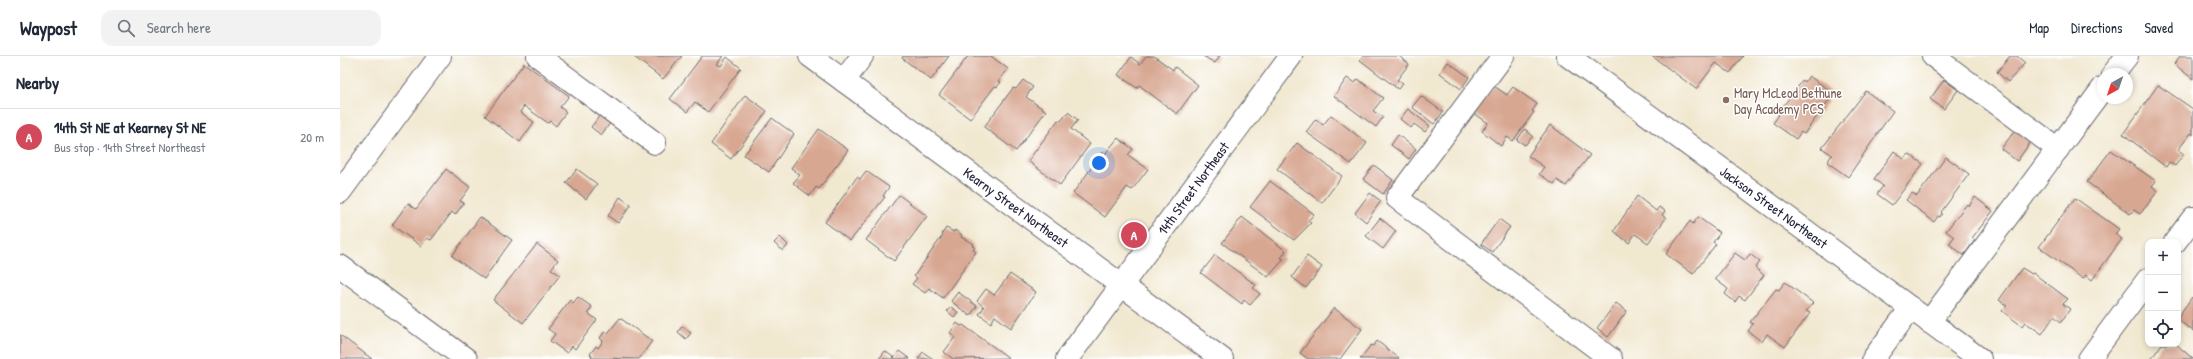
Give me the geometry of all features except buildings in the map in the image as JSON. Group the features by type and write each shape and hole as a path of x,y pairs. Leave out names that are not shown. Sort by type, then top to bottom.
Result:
{"street":[{"path":"538,56 654,143"},
{"name":"Kearny Street Northeast","path":"810,56 1222,359"},
{"path":"844,81 862,56"},
{"name":"14th Street Northeast","path":"1067,359 1291,56"},
{"path":"1503,56 1397,198 1611,359"},
{"name":"Jackson Street Northeast","path":"1568,56 1980,359"},
{"path":"1933,56 2058,149"},
{"path":"2117,68 2126,56"},
{"path":"340,192 434,58"},
{"path":"1929,322 2097,96"},
{"path":"2178,239 2193,218"},
{"path":"340,266 466,359"},
{"path":"2089,359 2145,283"},
{"path":"1873,359 1911,308"}],"place":[{"name":"Mary McLeod Bethune Day Academy PCS","path":"1726,100"},
{"name":"14th St NE at Kearney St NE","path":"1134,235"}]}
